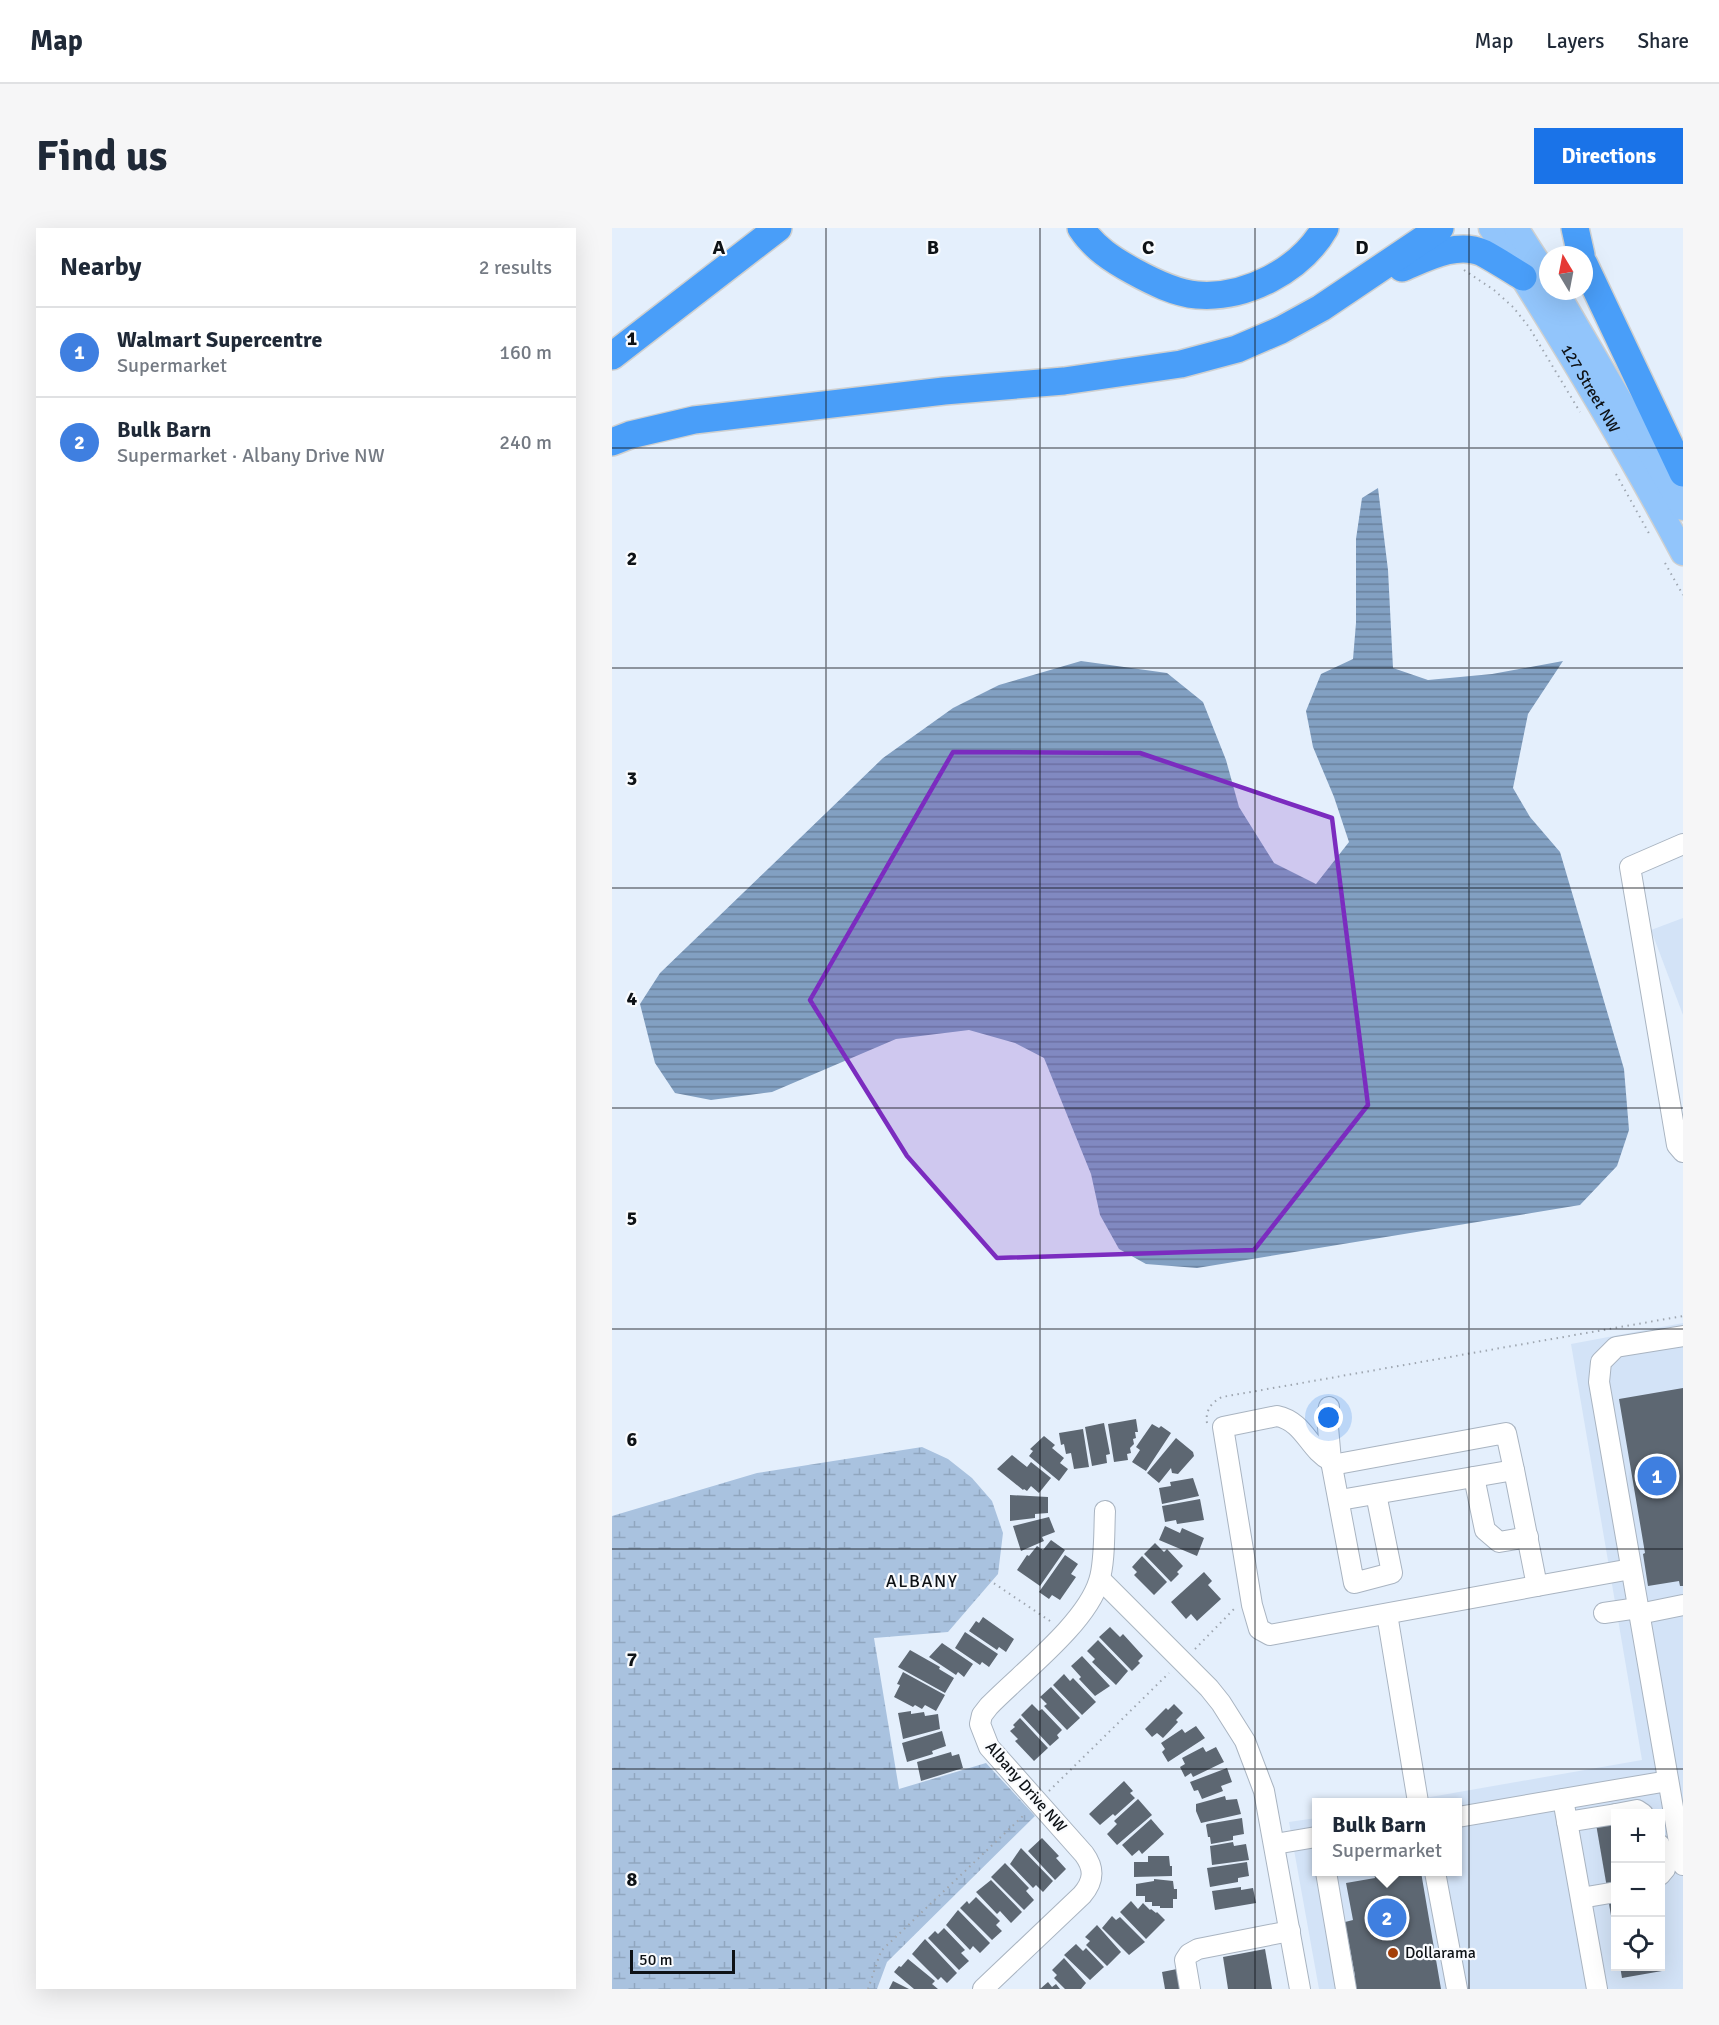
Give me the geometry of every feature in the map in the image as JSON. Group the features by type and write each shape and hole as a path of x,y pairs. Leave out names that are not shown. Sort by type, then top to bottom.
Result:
{"highway":[{"path":"612,356 778,228"},
{"path":"1081,228 1101,252 1121,265 1169,288 1198,295 1225,293 1256,286 1288,268 1318,239 1325,228"},
{"path":"612,442 630,435 694,420 944,391 1064,381 1181,364 1248,345 1281,330 1338,296 1440,228"},
{"path":"1575,228 1579,246"},
{"path":"1338,296 1436,254 1460,249 1480,252 1535,278"},
{"path":"1593,283 1683,473"}],"main road":[{"name":"127 Street NW","path":"1491,228 1535,278"},
{"name":"127 Street NW","path":"1516,228 1535,278 1634,462 1672,554"},
{"name":"127 Street NW","path":"1561,300 1683,508"}],"street":[{"path":"1683,844 1630,867 1677,1145 1683,1152"},
{"path":"1683,1336 1616,1347 1602,1362 1599,1382 1683,1865"},
{"path":"1329,1407 1327,1416 1332,1463 1354,1582 1392,1573 1376,1494"},
{"path":"1537,1586 1506,1433 1332,1463 1315,1450 1298,1425 1285,1418 1277,1416 1223,1427 1252,1605 1259,1629 1270,1635 1631,1569"},
{"path":"1340,1500 1514,1470"},
{"path":"1474,1477 1485,1530 1499,1542 1527,1537"},
{"name":"Albany Drive NW","path":"982,1989 1082,1895 1092,1880 1092,1870 1084,1854 989,1747 980,1724 982,1715 994,1701 1065,1631 1091,1600 1100,1579 1106,1511"},
{"path":"1100,1579 1209,1688 1245,1741 1268,1808 1300,1989"},
{"path":"1604,1613 1683,1605"},
{"path":"1387,1614 1417,1798"},
{"path":"1462,1816 1668,1781"},
{"path":"1563,1799 1597,1989"},
{"path":"1567,1822 1611,1815"},
{"path":"1275,1844 1312,1838"},
{"path":"1327,1876 1346,1989"},
{"path":"1437,1876 1456,1989"},
{"path":"1581,1898 1611,1893"},
{"path":"1190,1989 1185,1960 1189,1954 1198,1949 1290,1931"}],"path":[{"path":"1466,250 1464,270 1494,290 1513,307 1529,327 1583,416"},
{"path":"1612,467 1656,545"},
{"path":"1672,554 1683,594"},
{"path":"989,1580 1065,1631"}],"highlighted area":[{"path":"953,752 1140,753 1332,818 1368,1105 1254,1250 997,1258 907,1156 810,1000"}],"shaded area":[{"path":"1378,488 1388,570 1393,668 1428,680 1492,674 1563,661 1528,714 1513,788 1530,817 1560,852 1624,1069 1629,1130 1617,1166 1580,1205 1197,1268 1146,1264 1119,1249 1100,1215 1091,1174 1044,1058 1015,1043 969,1030 896,1039 772,1092 711,1100 675,1093 655,1063 640,1004 660,973 883,758 953,708 999,685 1081,661 1167,673 1203,702 1226,760 1239,807 1274,863 1316,884 1349,842 1334,797 1313,747 1306,711 1321,674 1353,659 1356,623 1356,539 1362,498"},
{"path":"1683,918 1683,1015 1651,930"},
{"path":"1683,1323 1683,1989 1319,1989 1289,1822 1312,1819 1312,1876 1462,1876 1462,1798 1425,1798 1642,1760 1571,1344"}],"green space":[{"path":"922,1447 948,1459 972,1478 992,1501 1003,1533 998,1574 948,1632 874,1638 899,1789 986,1763 1035,1816 887,1962 877,1989 612,1989 612,1516 757,1473"}],"building":[{"path":"1683,1388 1683,1586 1680,1586 1679,1581 1648,1586 1643,1554 1645,1553 1619,1399"},
{"path":"1136,1419 1138,1432 1135,1432 1136,1438 1133,1439 1134,1444 1130,1448 1131,1453 1127,1454 1128,1460 1114,1462 1108,1424"},
{"path":"1104,1423 1110,1454 1106,1455 1107,1463 1092,1466 1085,1427"},
{"path":"1152,1424 1159,1428 1161,1426 1171,1433 1146,1471 1132,1462 1140,1450 1136,1447"},
{"path":"1083,1429 1089,1467 1074,1469 1071,1453 1066,1454 1064,1444 1061,1445 1059,1433"},
{"path":"1044,1436 1055,1445 1052,1448 1064,1458 1060,1463 1068,1469 1059,1481 1029,1456 1033,1451 1030,1449"},
{"path":"1176,1438 1193,1452 1194,1456 1178,1474 1172,1473 1171,1468 1159,1483 1147,1473"},
{"path":"1012,1455 1027,1467 1031,1462 1051,1478 1039,1493 1031,1486 1027,1491 1023,1490 997,1469"},
{"path":"1193,1478 1199,1496 1162,1504 1159,1488 1171,1486 1170,1482"},
{"path":"1010,1495 1048,1497 1048,1513 1035,1514 1035,1518 1010,1521"},
{"path":"1200,1499 1204,1520 1177,1524 1176,1520 1165,1522 1162,1506"},
{"path":"1049,1517 1055,1532 1042,1537 1044,1541 1021,1551 1013,1526"},
{"path":"1165,1526 1180,1533 1182,1528 1204,1538 1197,1556 1159,1540"},
{"path":"1051,1540 1065,1550 1040,1586 1017,1570 1027,1555 1029,1556 1037,1546 1043,1550"},
{"path":"1155,1543 1164,1552 1167,1549 1183,1566 1171,1582 1144,1554"},
{"path":"1065,1555 1078,1564 1071,1574 1076,1577 1060,1600 1052,1595 1049,1599 1039,1592"},
{"path":"1142,1556 1167,1582 1154,1595 1134,1575 1137,1572 1132,1567"},
{"path":"1204,1572 1212,1581 1208,1585 1221,1599 1197,1621 1191,1614 1186,1619 1171,1602"},
{"path":"983,1617 1014,1639 1006,1652 999,1647 997,1650 969,1631 976,1621 979,1623"},
{"path":"1110,1627 1120,1637 1123,1634 1143,1656 1132,1671 1099,1637"},
{"path":"965,1632 998,1654 989,1667 982,1662 980,1665 955,1648"},
{"path":"1098,1640 1128,1671 1116,1685 1092,1662 1095,1659 1087,1651"},
{"path":"942,1643 973,1664 964,1677 958,1672 956,1675 929,1657"},
{"path":"910,1650 954,1678 945,1693 898,1667"},
{"path":"1082,1656 1110,1686 1095,1696 1079,1679 1081,1677 1071,1666"},
{"path":"903,1672 945,1695 936,1711 925,1705 922,1709 915,1705 913,1707 894,1697"},
{"path":"1064,1674 1070,1681 1073,1678 1096,1702 1082,1715 1053,1685"},
{"path":"1051,1687 1080,1718 1067,1730 1044,1706 1047,1704 1040,1697"},
{"path":"1032,1704 1039,1711 1042,1709 1062,1730 1057,1735 1059,1738 1050,1746 1021,1715"},
{"path":"1174,1704 1183,1713 1176,1720 1178,1722 1163,1738 1157,1733 1152,1737 1145,1729 1166,1708 1168,1710"},
{"path":"911,1711 911,1714 924,1712 925,1716 938,1714 940,1729 903,1739 898,1713"},
{"path":"1020,1718 1048,1748 1034,1761 1015,1741 1018,1739 1010,1731"},
{"path":"1196,1726 1205,1738 1168,1762 1162,1752 1165,1749 1161,1743 1182,1729 1185,1733"},
{"path":"942,1731 946,1746 932,1751 933,1754 907,1762 902,1743"},
{"path":"1203,1747 1206,1752 1216,1747 1224,1762 1193,1777 1191,1773 1185,1777 1180,1767 1185,1764 1182,1758"},
{"path":"951,1752 952,1756 959,1754 963,1768 921,1781 917,1762"},
{"path":"1227,1768 1232,1782 1221,1786 1223,1791 1202,1799 1198,1790 1194,1791 1190,1782"},
{"path":"1124,1781 1133,1791 1130,1793 1135,1798 1115,1816 1113,1814 1100,1825 1089,1814"},
{"path":"1225,1796 1226,1800 1237,1799 1241,1814 1201,1823 1196,1804"},
{"path":"1138,1799 1152,1815 1117,1845 1107,1834 1117,1824 1114,1821"},
{"path":"1242,1818 1244,1834 1233,1836 1233,1840 1211,1844 1207,1824"},
{"path":"1151,1819 1164,1834 1142,1854 1139,1850 1132,1856 1122,1845"},
{"path":"1611,1822 1611,1888 1607,1888 1596,1824"},
{"path":"1042,1838 1059,1856 1056,1858 1066,1869 1055,1880 1028,1851"},
{"path":"1233,1842 1234,1846 1246,1844 1249,1860 1212,1865 1210,1846"},
{"path":"1021,1848 1053,1881 1043,1892 1036,1885 1033,1888 1010,1864"},
{"path":"1148,1856 1169,1856 1172,1876 1134,1877 1134,1862 1148,1862"},
{"path":"1247,1862 1249,1876 1238,1878 1238,1882 1210,1887 1207,1868"},
{"path":"1005,1863 1029,1888 1026,1891 1034,1900 1024,1910 991,1877"},
{"path":"1375,1876 1422,1876 1441,1989 1351,1989 1349,1977 1355,1976 1345,1922 1353,1920 1346,1883 1375,1878"},
{"path":"1154,1879 1173,1881 1174,1889 1177,1889 1177,1899 1173,1899 1173,1908 1152,1906 1152,1902 1145,1902 1145,1896 1136,1896 1136,1884 1154,1881"},
{"path":"991,1880 1022,1912 1011,1923 1000,1911 997,1914 976,1892"},
{"path":"1241,1887 1241,1890 1253,1888 1256,1903 1215,1910 1212,1891"},
{"path":"976,1897 1000,1921 996,1925 1002,1931 992,1940 960,1908 967,1901 969,1904"},
{"path":"1131,1901 1138,1909 1143,1903 1165,1920 1146,1939 1120,1912"},
{"path":"958,1910 990,1943 980,1953 973,1946 970,1950 946,1925"},
{"path":"1112,1916 1116,1920 1120,1917 1145,1942 1129,1955 1102,1928"},
{"path":"1097,1925 1121,1952 1107,1966 1086,1945 1090,1941 1085,1937"},
{"path":"944,1928 965,1950 961,1953 969,1961 959,1970 928,1938 935,1931 938,1934"},
{"path":"925,1939 957,1973 947,1983 941,1977 938,1980 912,1954"},
{"path":"1076,1944 1083,1951 1086,1948 1104,1967 1090,1980 1064,1955"},
{"path":"1265,1949 1272,1989 1228,1989 1223,1957"},
{"path":"1064,1958 1086,1983 1081,1989 1065,1989 1054,1978 1057,1975 1052,1970"},
{"path":"908,1959 935,1981 932,1984 938,1989 914,1989 894,1972"},
{"path":"1182,1968 1183,1989 1165,1989 1162,1972"},
{"path":"1621,1971 1662,1971 1622,1978"},
{"path":"893,1981 909,1989 889,1989"},
{"path":"1048,1982 1052,1987 1056,1984 1060,1989 1040,1989"}],"place":[{"name":"Walmart Supercentre","path":"1657,1476"},
{"name":"Bulk Barn","path":"1387,1918"},
{"name":"Dollarama","path":"1393,1953"}],"district":[{"name":"ALBANY","path":"922,1581"}]}
